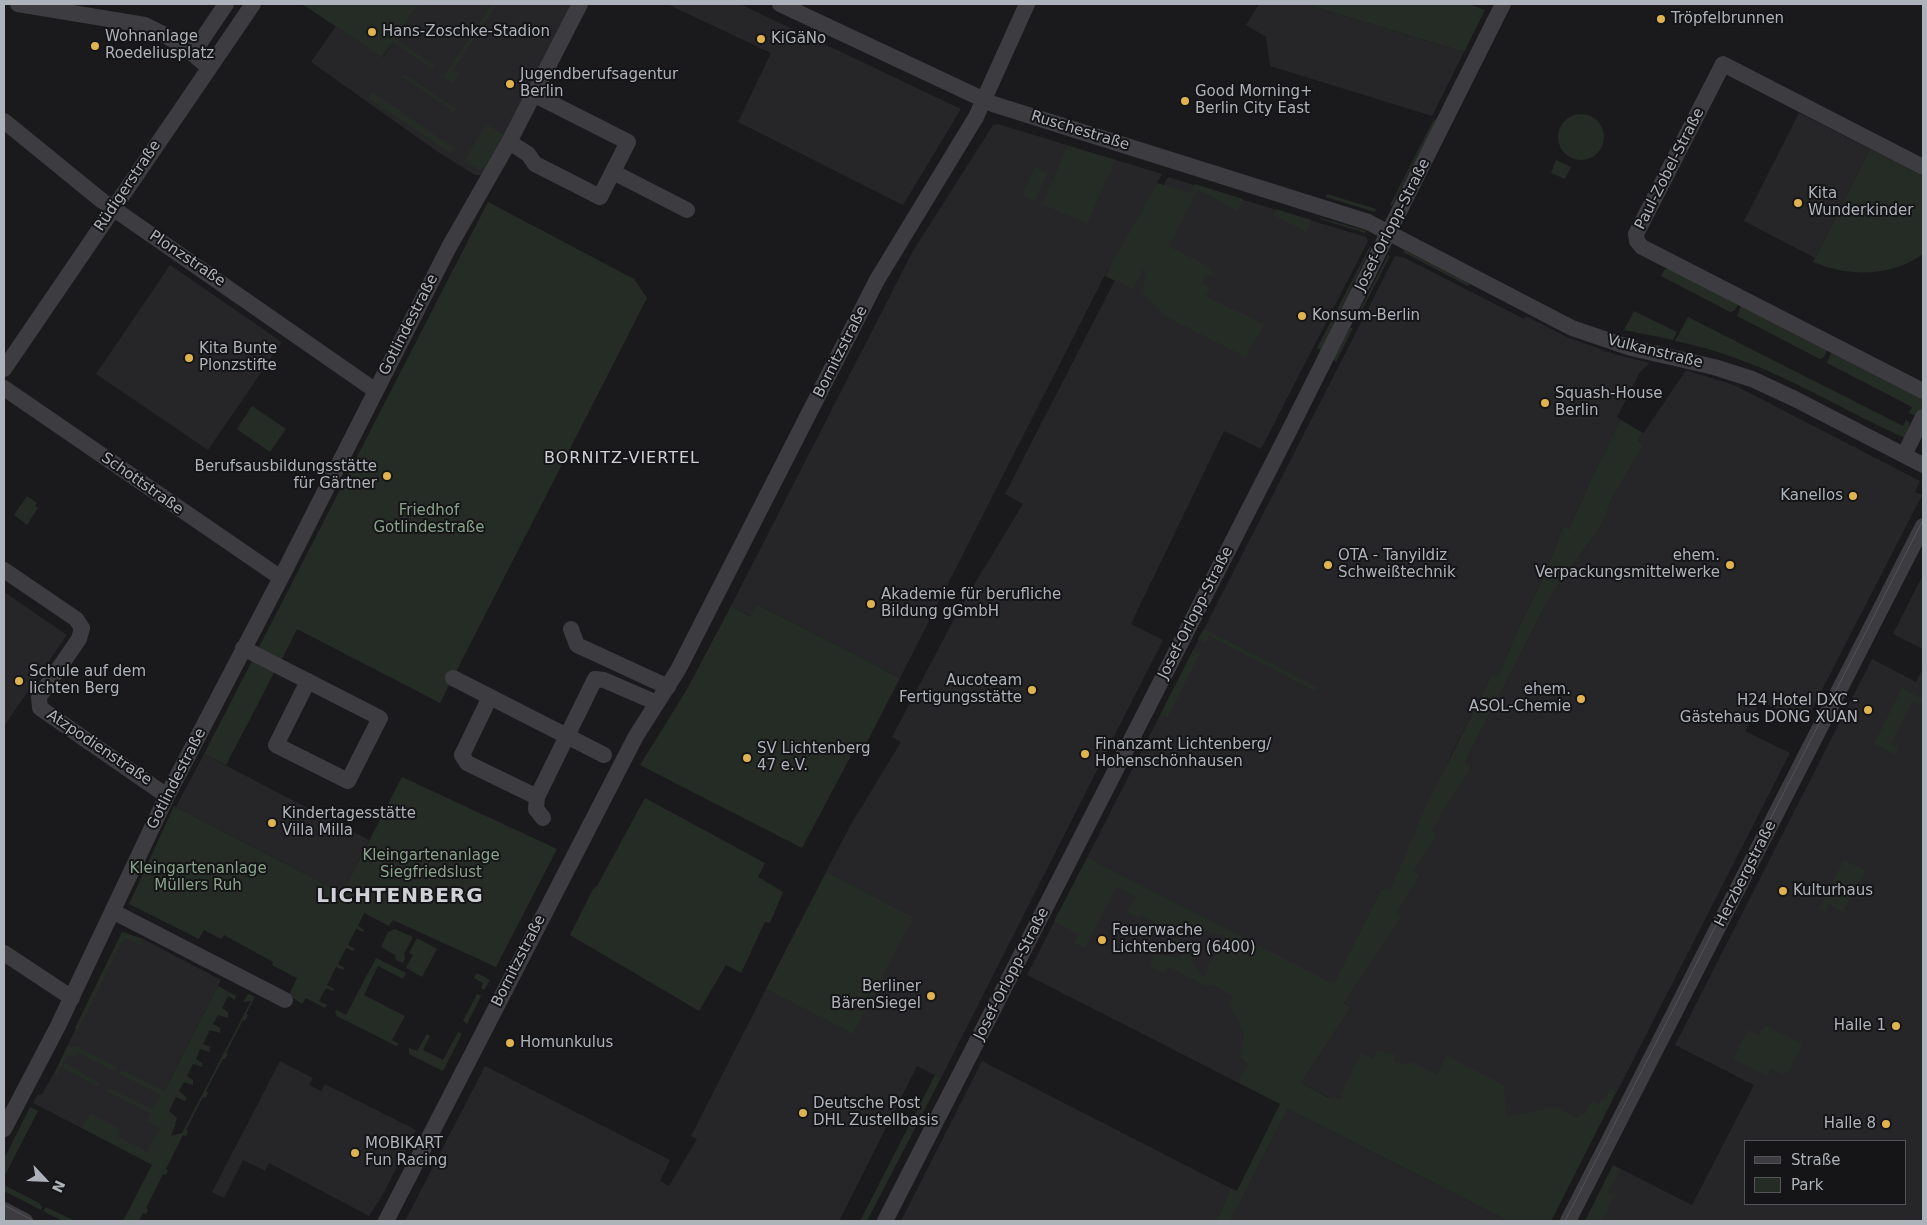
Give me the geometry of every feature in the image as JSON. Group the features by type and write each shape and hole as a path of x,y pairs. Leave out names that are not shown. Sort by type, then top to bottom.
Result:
{"street":[{"path":"18,4 145,26 164,33 193,53 209,68"},
{"path":"193,53 226,4"},
{"name":"Rüdigerstraße","path":"4,369 253,4"},
{"name":"Gotlindestraße","path":"4,1130 114,912 167,796 281,578 449,247 509,142 580,4"},
{"name":"Ruschestraße","path":"780,4 984,100 1306,201 1368,222 1390,232"},
{"name":"Bornitzstraße","path":"386,1221 632,744 668,687 877,280 976,118 1027,4"},
{"name":"Josef-Orlopp-Straße","path":"886,1221 1390,232 1503,4"},
{"name":"Paul-Zobel-Straße","path":"1923,167 1723,64 1636,234 1637,241 1642,247 1923,391"},
{"path":"509,142 528,154 535,164 600,197 628,142 533,94"},
{"name":"Plonzstraße","path":"4,121 67,174 113,209 376,391"},
{"path":"613,172 687,210"},
{"name":"Vulkanstraße","path":"1390,232 1572,328 1631,348 1714,366 1752,379 1923,465"},
{"name":"Schottstraße","path":"4,388 281,578"},
{"path":"1904,455 1923,417"},
{"name":"Herzbergstraße","path":"1568,1221 1923,526"},
{"name":"Atzpodienstraße","path":"4,570 76,619 82,628 79,639 39,698 40,708 167,796"},
{"path":"571,630 577,645 668,687"},
{"path":"243,648 380,718 348,781 276,744 308,682"},
{"path":"453,678 604,755"},
{"path":"542,818 536,809 537,797 595,679 604,680 657,703"},
{"path":"490,697 462,754 467,763 537,797"},
{"path":"114,912 285,1000"},
{"path":"4,953 72,998"},
{"path":"4,1210 25,1221"}],"shaded area":[{"path":"419,4 574,4 483,175 475,175 438,152 311,62 336,26 383,57"},
{"path":"667,4 740,4 961,109 903,205 738,122 771,53"},
{"path":"1259,4 1305,4 1464,52 1432,116 1270,66 1266,37 1246,25"},
{"name":"Kita Wunderkinder","path":"1799,113 1870,149 1815,258 1744,221"},
{"path":"998,124 1162,174 1110,269 1108,269 900,678 757,604 751,616 731,606 913,251 993,125"},
{"path":"1168,177 1366,237 1368,241 1261,449 1224,431 1131,624 1163,640 941,1078 917,1066 839,1221 405,1221 485,1066 670,1160 660,1181 669,1186 697,1139 691,1136 766,989 853,1033 912,917 826,872 850,826 901,742 892,737 961,606 1023,504 1005,494"},
{"path":"1395,256 1403,257 1524,319 1526,316 1567,337 1614,354 1650,363 1640,372 1617,417 1621,420 1619,426 1595,471 1569,529 1563,526 1545,574 1515,635 1498,677 1492,674 1451,755 1390,892 1382,888 1276,1102 1027,975"},
{"name":"Kita Bunte Plonzstifte","path":"170,265 282,342 208,450 96,374"},
{"path":"1686,370 1734,385 1920,481 1915,492 1922,495 1805,723 1761,701 1745,731 1790,753 1554,1215 1301,1083 1351,1007 1344,1003 1402,917 1395,913 1420,875 1413,871 1430,830 1472,766 1465,762 1551,595 1603,523 1612,498 1644,445 1638,441"},
{"path":"1923,575 1923,649 1893,634"},
{"name":"Schule auf dem lichten Berg","path":"4,592 67,635 4,726"},
{"path":"1872,659 1916,682 1923,668 1923,1221 1585,1221 1613,1165 1692,1205 1754,1085 1675,1045"},
{"name":"Kindertagesstätte Villa Milla","path":"204,754 369,840 342,893 176,807"},
{"path":"122,932 143,939 221,980 153,1112 176,1124 155,1166 33,1103 37,1095 42,1094 57,1068"},
{"path":"280,1061 313,1078 309,1085 321,1091 325,1084 416,1130 382,1196 369,1216 269,1163 265,1171 243,1160 224,1198 212,1192"},
{"path":"982,1061 1230,1188 1217,1221 901,1221"},
{"path":"1288,1109 1333,1132 1508,1221 1230,1221"}],"green space":[{"name":"Hans-Zoschke-Stadion","path":"302,4 419,4 395,39 435,66 433,69 393,42 382,57"},
{"path":"493,4 497,4 453,70 459,74 453,83 437,73 445,75"},
{"path":"1305,4 1469,4 1485,10 1464,52"},
{"path":"404,74 456,109 454,112 402,77"},
{"path":"372,92 454,148 450,153 368,98"},
{"path":"1581,114 1594,118 1600,124 1604,137 1600,150 1594,156 1581,160 1568,156 1562,150 1558,137 1562,124 1568,118"},
{"path":"1434,119 1436,120 1392,206 1390,205"},
{"path":"487,124 503,135 485,167 480,170 464,161"},
{"path":"1068,146 1115,160 1087,224 1042,204"},
{"path":"1870,149 1923,176 1923,254 1911,262 1884,271 1855,272 1827,267 1813,262"},
{"path":"1556,160 1571,167 1565,179 1551,173"},
{"path":"1035,167 1047,173 1035,201 1022,195"},
{"path":"1157,183 1191,193 1195,184 1243,199 1238,211 1198,190 1169,246 1209,267 1215,276 1206,274 1202,283 1210,288 1206,296 1264,324 1246,357 1167,317 1143,293 1145,269 1143,269 1133,289 1105,276"},
{"path":"1327,194 1376,209 1375,212 1326,197"},
{"name":"Friedhof Gotlindestraße","path":"488,202 634,279 647,298 440,703 297,629 281,661 258,649"},
{"path":"1276,209 1311,220 1306,232 1273,215"},
{"path":"1321,218 1366,231 1365,233"},
{"path":"1371,247 1321,350 1317,348"},
{"path":"1404,250 1470,284 1468,286 1403,252"},
{"path":"1388,255 1390,256 1360,314 1359,312"},
{"path":"1669,268 1738,305 1734,311 1730,312 1661,276 1664,270"},
{"path":"1741,306 1827,350 1824,357 1820,359 1737,316"},
{"path":"1634,311 1677,332 1673,340 1624,330"},
{"path":"1688,317 1903,426 1906,420 1910,423 1905,438 1766,370 1707,349 1675,341"},
{"path":"1350,328 1353,328 1336,362 1333,359"},
{"path":"1831,352 1923,399 1923,409 1914,415 1909,413 1912,407 1827,363"},
{"path":"252,406 286,429 270,452 237,429"},
{"path":"1621,420 1643,433 1638,441 1644,445 1612,498 1603,523 1551,595 1465,762 1472,766 1431,830 1437,835 1413,871 1420,875 1396,913 1402,917 1344,1003 1351,1007 1301,1083 1329,1098 1342,1099 1341,1094 1361,1053 1373,1059 1378,1050 1396,1055 1394,1061 1403,1065 1412,1062 1437,1075 1447,1056 1504,1085 1506,1117 1555,1107 1577,1118 1580,1113 1584,1115 1592,1101 1598,1104 1606,1097 1610,1088 1616,1092 1551,1221 1508,1221 1288,1109 1230,1221 1217,1221 1230,1188 1237,1191 1280,1104 1239,1083 1248,1064 1241,1057 1244,1033 1229,1004 1233,996 1212,985 1205,986 1167,966 1164,974 1150,966 1154,954 1180,958 1182,953 1173,941 1176,939 1195,947 1191,962 1204,978 1224,936 1207,932 1200,938 1191,935 1186,928 1160,925 1141,915 1139,918 1128,913 1136,897 1116,887 1085,948 1074,943 1078,934 1054,921 1087,858 1334,984 1382,888 1390,891 1427,804 1492,674 1498,677 1515,635 1545,574 1563,526 1569,529 1595,471"},
{"path":"27,496 37,503 35,506 38,508 27,525 14,515"},
{"path":"757,604 900,678 861,754 854,750 802,848 640,765 686,691 731,606 750,616"},
{"path":"1204,629 1319,688 1315,691 1209,636 1205,643 1198,639"},
{"path":"1193,650 1200,653 1167,718 1160,715"},
{"path":"253,659 275,671 226,765 204,754"},
{"path":"1902,688 1923,699 1920,705 1912,702 1891,744 1898,748 1895,755 1874,744"},
{"path":"402,777 557,849 496,967 393,920 389,926 364,913 358,926 364,930 363,932 356,929 348,945 355,949 353,951 346,948 338,964 345,968 343,970 336,967 327,985 334,989 333,991 326,988 319,1001 327,1005 325,1008 306,998 302,1004 289,995 297,978 272,965 273,962 224,935 221,939 204,930 199,939 129,904 174,806 342,893"},
{"path":"645,798 765,863 758,877 783,892 770,923 765,922 741,973 726,965 699,1011 570,935 593,889 597,886"},
{"path":"1844,860 1865,870 1843,912 1829,904 1825,912 1819,909"},
{"path":"826,872 913,917 853,1034 766,989"},
{"path":"395,929 413,937 404,954 405,959 403,963 396,960 395,955 381,947 388,932"},
{"path":"122,932 143,939 140,945 124,938 78,1030 75,1028"},
{"path":"417,938 437,949 422,977 406,968 413,955 409,953"},
{"path":"376,958 406,973 403,979 378,966 364,995 405,1016 392,1040 399,1044 396,1046 337,1016 335,1012 337,1010 346,1015"},
{"path":"477,973 490,980 484,990 481,988 483,983 474,978"},
{"path":"218,986 236,996 235,1000 228,996 222,1008 228,1012 228,1018 218,1015 213,1024 220,1028 220,1033 210,1030 203,1044 210,1047 210,1052 200,1049 196,1059 202,1063 203,1067 193,1064 187,1076 193,1080 193,1085 184,1082 179,1091 187,1098 185,1101 176,1097 169,1111 177,1118 171,1136 182,1133 251,1001 243,1002 248,994 255,997 246,1014 248,1015 245,1021 243,1020 226,1053 228,1054 223,1059 206,1091 208,1093 206,1098 203,1097 186,1130 188,1131 186,1136 183,1135 166,1169 168,1171 166,1175 163,1174 146,1208 148,1210 146,1214 143,1213 139,1221 123,1221 152,1165 82,1128 90,1113 118,1128 120,1132 117,1137 147,1152 160,1128 147,1121 151,1113 107,1091 109,1088 153,1110 160,1094 120,1074 123,1070 164,1091"},
{"path":"477,994 481,996 467,1024 463,1021"},
{"path":"1766,1026 1802,1044 1789,1072 1782,1074 1771,1069 1767,1076 1733,1059 1748,1030 1759,1035"},
{"path":"458,1032 462,1034 443,1071 409,1054 409,1048 417,1051 427,1034 430,1036 423,1050 443,1060"},
{"path":"67,1047 78,1047 117,1067 115,1071 77,1052 74,1058 68,1055 57,1076 54,1074"},
{"path":"66,1063 99,1083 97,1086 63,1068"},
{"path":"935,1075 941,1078 867,1221 860,1221"},
{"path":"30,1107 38,1111 4,1177 4,1159"},
{"path":"1613,1165 1620,1169 1608,1193 1614,1197 1601,1221 1585,1221"},
{"path":"4,1185 39,1203 42,1207 41,1210 4,1191"},
{"path":"46,1207 75,1221 63,1221 43,1211"}],"tram line":[{"path":"1565,1221 1923,520"},
{"path":"4,1205 34,1221"}],"place":[{"name":"Tröpfelbrunnen","path":"1661,19"},
{"name":"Hans-Zoschke-Stadion","path":"372,32"},
{"name":"KiGäNo","path":"761,39"},
{"name":"Wohnanlage Roedeliusplatz","path":"95,46"},
{"name":"Jugendberufsagentur Berlin","path":"510,84"},
{"name":"Good Morning+ Berlin City East","path":"1185,101"},
{"name":"Kita Wunderkinder","path":"1798,203"},
{"name":"Konsum-Berlin","path":"1302,316"},
{"name":"Kita Bunte Plonzstifte","path":"189,358"},
{"name":"Squash-House Berlin","path":"1545,403"},
{"name":"Berufsausbildungsstätte für Gärtner","path":"387,476"},
{"name":"Kanellos","path":"1853,496"},
{"name":"OTA - Tanyildiz Schweißtechnik","path":"1328,565"},
{"name":"ehem. Verpackungsmittelwerke","path":"1730,565"},
{"name":"Akademie für berufliche Bildung gGmbH","path":"871,604"},
{"name":"Schule auf dem lichten Berg","path":"19,681"},
{"name":"Aucoteam Fertigungsstätte","path":"1032,690"},
{"name":"ehem. ASOL-Chemie","path":"1581,699"},
{"name":"H24 Hotel DXC - Gästehaus DONG XUAN","path":"1868,710"},
{"name":"Finanzamt Lichtenberg/ Hohenschönhausen","path":"1085,754"},
{"name":"SV Lichtenberg 47 e.V.","path":"747,758"},
{"name":"Kindertagesstätte Villa Milla","path":"272,823"},
{"name":"Kulturhaus","path":"1783,891"},
{"name":"Feuerwache Lichtenberg (6400)","path":"1102,940"},
{"name":"Berliner BärenSiegel","path":"931,996"},
{"name":"Halle 1","path":"1896,1026"},
{"name":"Homunkulus","path":"510,1043"},
{"name":"Deutsche Post DHL Zustellbasis","path":"803,1113"},
{"name":"Halle 8","path":"1886,1124"},
{"name":"MOBIKART Fun Racing","path":"355,1153"}],"district":[{"name":"BORNITZ-VIERTEL","path":"622,459"},
{"name":"LICHTENBERG","path":"400,897"}],"park label":[{"name":"Kleingartenanlage Siegfriedslust","path":"431,864"},
{"name":"Kleingartenanlage Müllers Ruh","path":"198,878"}]}
